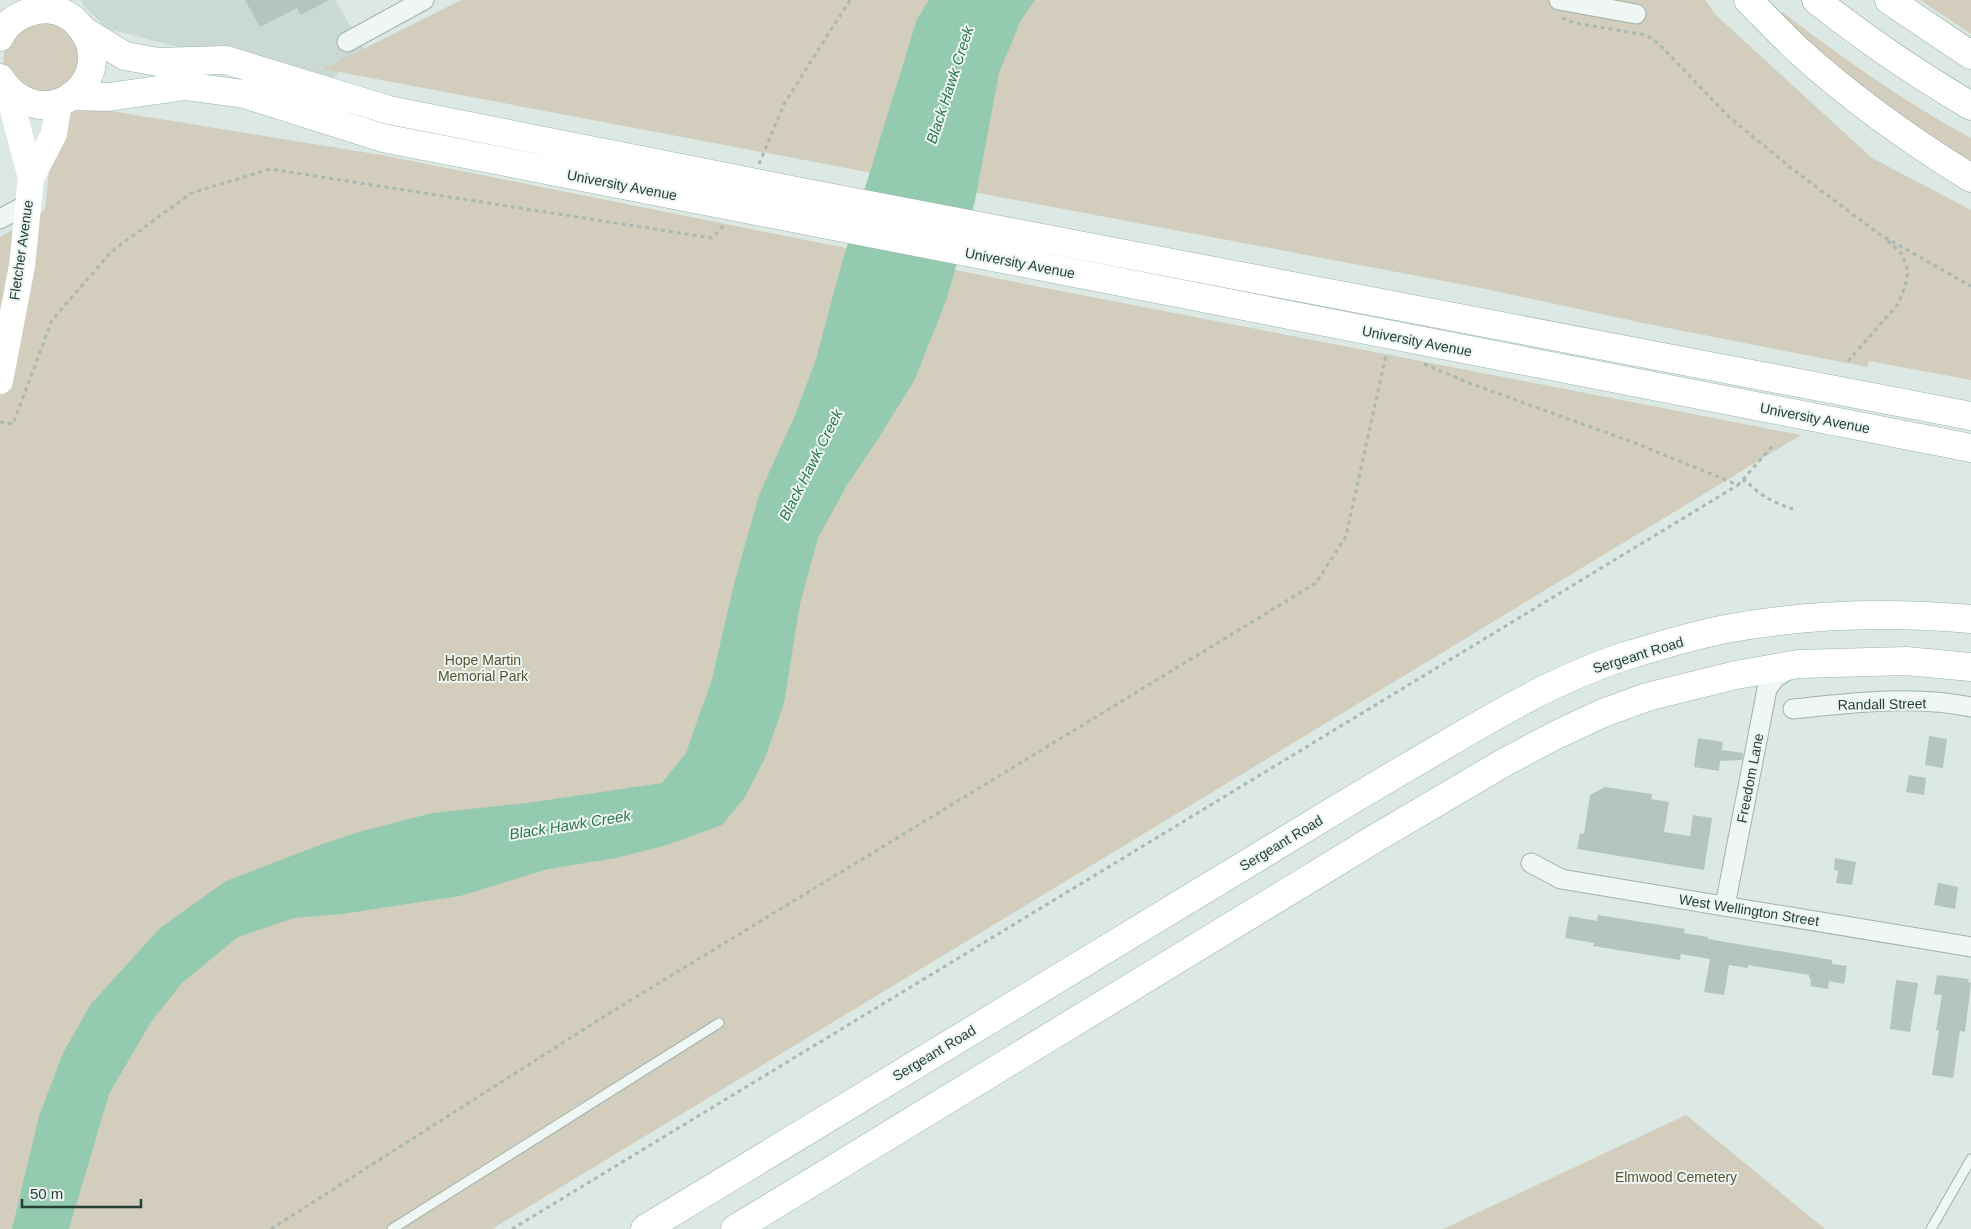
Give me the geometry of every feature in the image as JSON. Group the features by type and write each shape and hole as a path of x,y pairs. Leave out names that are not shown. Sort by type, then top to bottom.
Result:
{"main road":[{"path":"1748,0 1799,51 1846,92 1935,156 1971,178"},
{"path":"1816,0 1910,68 1971,106"},
{"path":"1889,0 1971,55"},
{"name":"University Avenue","path":"13,18 42,9 58,11 76,16 125,56 158,62 226,60 389,110 791,190 1971,416"},
{"path":"65,99 79,91 88,77 92,61 90,45 76,16"},
{"name":"University Avenue","path":"4,84 21,100 36,105 51,105 65,99 109,97 185,86 244,94 382,138 1971,448"},
{"name":"Fletcher Avenue","path":"0,381 22,266 30,178 4,84"},
{"name":"Fletcher Avenue","path":"30,178 54,134 65,99"},
{"name":"Sergeant Road","path":"645,1229 1476,726 1580,673 1630,654 1724,629 1784,620 1846,615 1908,615 1971,620"},
{"path":"735,1229 1505,762 1572,728 1647,698 1736,675 1798,664 1906,661 1971,667"}],"street":[{"path":"347,42 424,0"},
{"path":"1559,7 1636,14"},
{"path":"0,219 28,204"},
{"name":"Freedom Lane","path":"1725,906 1767,689 1775,678 1798,664"},
{"name":"Randall Street","path":"1793,709 1844,703 1912,701 1971,707"},
{"name":"West Wellington Street","path":"1531,863 1561,879 1971,947"}],"lane":[{"path":"392,1229 719,1023"},
{"path":"1931,1229 1971,1159"}],"path":[{"path":"752,182 784,104 850,0"},
{"path":"1559,7 1563,20 1646,35 1659,44 1729,117 1791,168 1880,234 1902,254 1908,271 1905,287 1898,304 1848,361"},
{"path":"0,422 13,424 52,320 112,251 191,193 270,169 712,238 740,208"},
{"path":"1880,234 1971,286"},
{"path":"271,1229 608,1014 1316,583 1346,536 1388,348"},
{"path":"1424,364 1468,383 1635,443 1738,485"},
{"path":"1738,485 1775,443"},
{"path":"512,1229 1745,480 1759,494 1793,509"}],"shaded area":[{"path":"81,0 335,0 365,51 332,79 226,60 106,28 83,5"}],"green space":[{"path":"461,0 1705,0 1717,16 1872,158 1971,210 1971,380 1869,361 1867,367 1643,323 1481,288 323,69"},
{"path":"1920,0 1971,0 1971,34"},
{"path":"1782,12 1874,79 1922,110 1971,138 1971,168 1875,103 1779,18"},
{"path":"52,22 64,27 81,48 80,75 51,100 6,77 3,65 4,52 9,41 27,25"},
{"name":"Hope Martin Memorial Park","path":"56,102 387,156 1035,286 1801,435 492,1229 0,1229 0,237 45,210"},
{"name":"Elmwood Cemetery","path":"1686,1115 1825,1229 1443,1229"}],"water":[{"name":"Black Hawk Creek","path":"929,0 1035,0 1021,20 999,73 975,201 946,301 914,381 847,485 818,538 800,604 784,703 765,758 745,797 722,825 667,845 616,858 548,869 460,896 342,914 294,918 238,937 182,983 151,1022 109,1094 69,1229 12,1229 39,1116 63,1053 91,1004 160,928 226,881 325,843 432,813 527,803 662,783 686,753 712,679 734,584 759,495 796,413 816,359 841,266 917,19"}],"building":[{"path":"245,0 329,0 301,15 297,8 260,27"},
{"path":"1929,736 1947,739 1943,768 1925,765"},
{"path":"1698,738 1723,742 1722,750 1743,753 1742,760 1720,761 1719,771 1694,767"},
{"path":"1909,775 1926,778 1924,795 1906,792"},
{"path":"1605,787 1652,794 1651,799 1669,802 1664,832 1690,836 1693,815 1712,818 1704,870 1577,849 1580,833 1584,834 1590,795"},
{"path":"1835,858 1856,862 1852,885 1836,883 1838,871 1834,870"},
{"path":"1938,883 1958,887 1955,909 1934,905"},
{"path":"1598,915 1685,929 1684,933 1708,937 1708,939 1832,960 1832,964 1847,966 1844,984 1829,981 1828,989 1810,986 1811,979 1809,975 1748,965 1748,968 1729,965 1724,995 1704,992 1710,959 1681,954 1680,960 1593,946 1594,943 1565,938 1569,916 1597,921"},
{"path":"1937,975 1969,979 1968,982 1971,983 1965,1032 1960,1031 1953,1078 1932,1075 1939,1030 1936,1030 1942,995 1934,994"},
{"path":"1896,980 1918,983 1910,1032 1890,1029"}]}
